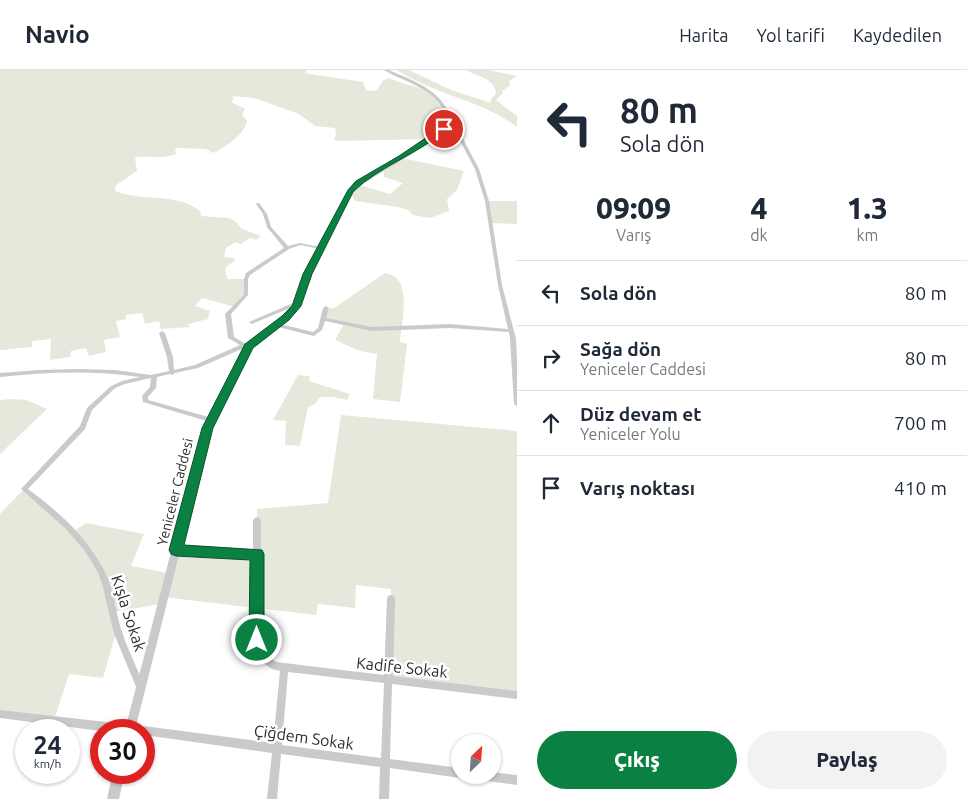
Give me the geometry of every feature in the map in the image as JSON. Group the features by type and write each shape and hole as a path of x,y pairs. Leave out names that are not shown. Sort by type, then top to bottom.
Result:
{"street":[{"path":"386,70 434,96 444,108 448,124 460,137 477,169 488,201 493,249 513,328 517,404"},
{"name":"Yeniceler Caddesi","path":"133,719 140,686 210,420 247,346 290,314 298,303 307,274 350,191 359,182 408,154 448,124"},
{"path":"258,204 265,214 269,227 287,248"},
{"path":"247,346 231,338 228,314 246,295 246,279 248,274 287,248 300,244 320,248"},
{"path":"252,322 298,303"},
{"path":"276,325 314,334 320,329 326,308"},
{"path":"323,320 372,329 450,326 513,328"},
{"path":"162,333 170,357 172,373"},
{"path":"0,375 107,370 154,377 207,363 247,346"},
{"path":"154,377 153,388 145,396 145,401 210,420"},
{"name":"Kışla Sokak","path":"140,686 123,645 108,586 97,563 83,542 62,519 24,489 83,427 87,412 107,391 124,382 154,377"},
{"path":"257,520 257,646 263,658 284,669 272,799"},
{"path":"176,550 257,554"},
{"path":"384,799 391,599"},
{"name":"Kadife Sokak","path":"284,669 517,695"},
{"path":"0,714 90,725"},
{"name":"Çiğdem Sokak","path":"155,732 451,771"},
{"path":"501,778 517,780"},
{"path":"113,799 116,784"}],"shaded area":[{"path":"0,70 307,70 305,73 363,82 366,90 376,91 383,81 388,78 419,88 433,95 444,111 449,124 429,139 339,141 334,140 335,128 315,126 299,114 254,98 232,96 234,99 231,102 245,109 242,114 247,121 242,131 234,140 213,153 206,149 179,148 175,149 176,154 171,156 137,157 135,158 137,171 116,185 115,191 136,196 180,201 200,211 201,216 228,218 235,221 242,229 261,236 256,240 250,238 241,244 236,242 226,248 224,257 235,258 225,268 227,279 246,279 246,293 235,307 202,298 195,306 210,311 208,319 188,324 190,327 161,329 159,321 145,324 142,313 126,315 126,319 116,321 120,337 104,340 106,352 89,356 86,348 71,351 70,357 50,360 51,339 32,341 32,347 0,350"},
{"path":"397,70 409,70 451,90 491,103 491,99 496,94 493,84 466,70 489,70 517,76 509,81 510,86 502,91 503,93 496,100 517,116 517,127 488,110 427,86"},
{"path":"402,158 464,171 457,190 447,199 449,211 430,218 413,215 408,210 398,207 355,201 350,192 356,184 390,194 403,183 384,177 384,171"},
{"path":"487,201 517,201 517,224 491,223"},
{"path":"385,273 394,276 400,283 403,291 404,302 400,342 407,344 400,402 373,399 377,354 360,351 335,340 344,324 323,319 326,309 334,308"},
{"path":"298,375 310,376 309,381 350,394 347,400 320,397 315,404 308,407 300,446 285,445 286,421 273,420"},
{"path":"0,400 26,400 47,409 0,454"},
{"path":"341,415 517,431 517,695 388,680 391,589 356,585 355,608 318,604 316,615 163,597 161,604 113,612 117,629 103,678 69,674 54,719 0,714 0,514 24,489 74,531 86,523 144,534 131,566 169,573 176,550 257,554 257,509 328,503"}],"route":[{"path":"257,640 257,554 176,550 192,494 207,428 246,349 253,341 286,318 298,303 307,274 350,191 359,182 402,158 444,129"}]}
